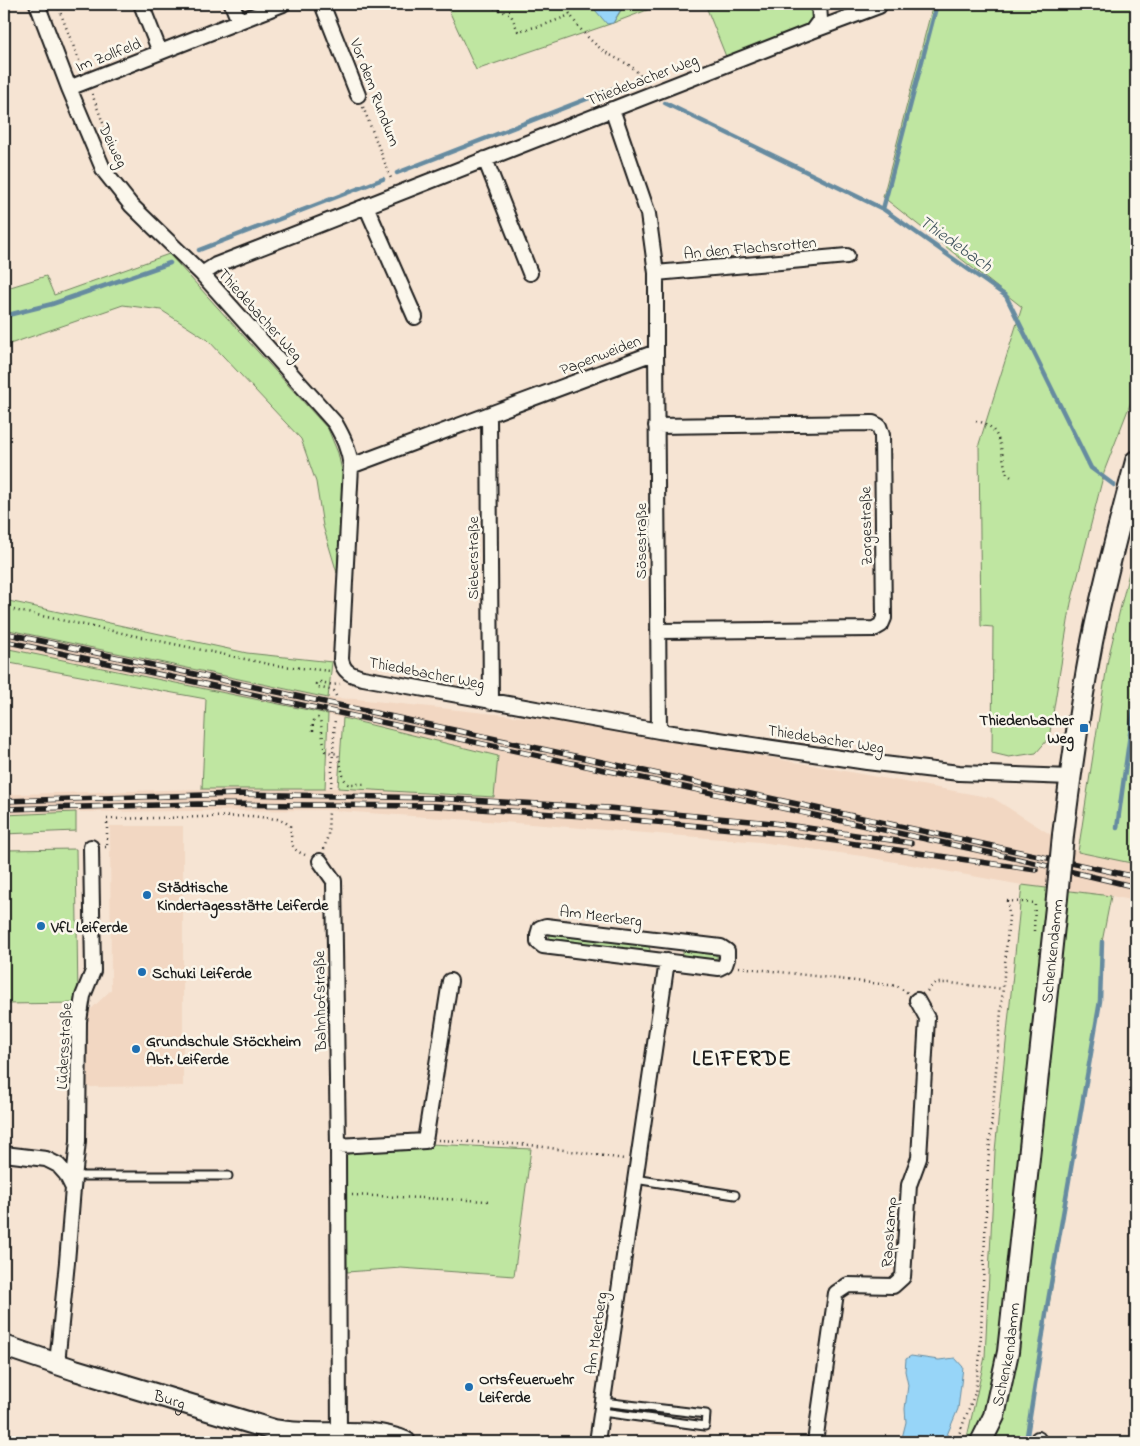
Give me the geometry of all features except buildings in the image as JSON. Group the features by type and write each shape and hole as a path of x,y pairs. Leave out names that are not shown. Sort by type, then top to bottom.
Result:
{"street":[{"name":"Deiweg","path":"38,4 104,172 131,205 202,274"},
{"name":"Im Zollfeld","path":"140,4 160,52"},
{"path":"232,4 239,21"},
{"name":"Im Zollfeld","path":"70,88 283,4"},
{"name":"Vor dem Rundum","path":"322,4 358,94"},
{"path":"812,31 820,20 818,4"},
{"name":"Thiedebacher Weg","path":"880,6 216,265 202,274 335,423 344,438 351,466 341,659 346,671 363,678 491,702 659,730 927,770 1070,777"},
{"name":"Papenweiden","path":"351,466 656,352 656,273 648,214 612,110"},
{"path":"485,159 530,273"},
{"path":"366,206 415,317"},
{"name":"An den Flachsrotten","path":"656,273 847,256"},
{"name":"Sösestraße","path":"656,352 659,730"},
{"name":"Sieberstraße","path":"489,415 491,702"},
{"name":"Zorgestraße","path":"656,426 873,423 879,426 882,435 884,598 884,618 881,625 874,629 658,631"},
{"name":"Schenkendamm","path":"981,1442 994,1416 1008,1352 1070,777 1092,643 1111,555 1136,461"},
{"name":"Lüdersstraße","path":"57,1364 78,1141 79,1021 83,996 93,971 91,847"},
{"name":"Bahnhofstraße","path":"320,861 334,881 338,1146 339,1438"},
{"name":"Am Meerberg","path":"546,926 721,947 727,951 728,959 725,965 719,968 666,961 543,946 538,942 538,935 540,928 546,926"},
{"name":"Am Meerberg","path":"597,1442 666,961"},
{"path":"338,1146 425,1142 450,980"},
{"name":"Rapskamp","path":"815,1442 836,1293 848,1285 893,1286 903,1276 909,1185 919,1158 927,1018 917,1000"},
{"path":"4,1154 46,1159 58,1165 73,1182"},
{"name":"Burg","path":"4,1346 285,1435 339,1438 374,1433 405,1442"}],"lane":[{"path":"73,1182 228,1176"},
{"path":"634,1179 736,1195"},
{"path":"602,1407 706,1414 705,1426 602,1407"}],"path":[{"path":"57,4 118,162 126,175"},
{"path":"485,4 510,15 518,31 570,16"},
{"path":"565,4 570,16 591,40 601,49 636,70 641,76 649,95"},
{"name":"Vor dem Rundum","path":"358,94 397,194"},
{"path":"976,421 984,422 996,433 1007,474 1014,479"},
{"path":"4,608 273,665 346,671 342,682 339,684 316,683 318,687 334,691 336,696"},
{"path":"313,732 312,723 314,719 318,718 323,730 324,748 327,752 338,754 340,757 344,779 348,784 364,784"},
{"path":"331,787 335,718"},
{"path":"91,847 107,847 107,819 251,816 277,819 285,822 290,826 291,844 294,849 320,861 328,835 330,810"},
{"path":"956,1442 975,1393 980,1355 988,1165 1009,916 1008,901 1035,903 1034,931"},
{"path":"725,965 898,986 917,1000 935,983 1003,989"},
{"path":"425,1142 430,1140 531,1145 637,1161"},
{"path":"338,1196 490,1201"}],"shaded area":[{"path":"4,629 328,698 356,699 580,723 993,798 1078,852 1136,864 1136,901 1022,885 862,856 760,842 531,824 324,810 76,812 4,815 4,795 19,794 202,789 338,788 494,797 498,756 343,718 4,648"},
{"path":"110,826 183,826 183,1086 88,1087 88,1012 111,990"}],"green space":[{"path":"446,4 590,4 613,23 476,70"},
{"path":"625,4 663,4 613,23"},
{"path":"705,4 819,4 820,20 729,64"},
{"path":"933,4 1136,4 1136,389 1105,469 1071,603 1049,738 1036,753 1009,757 992,753 993,627 981,626 979,444 1022,307 883,197"},
{"path":"169,254 328,429 338,453 343,475 337,573 323,526 316,482 301,439 208,340 161,310 123,305 4,346 4,289 46,276 54,295"},
{"path":"1136,544 1136,864 1078,852 1108,659"},
{"path":"4,600 247,653 332,662 328,698 4,629"},
{"path":"4,648 328,714 325,789 202,789 206,699 4,662"},
{"path":"343,718 498,756 494,797 338,788"},
{"path":"76,812 76,831 4,834 4,815"},
{"name":"VfL Leiferde","path":"76,849 78,1003 4,1004 4,850"},
{"path":"1022,885 1111,896 1102,942 1100,1001 1026,1442 966,1442 985,1357 995,1151"},
{"path":"551,932 648,944 650,950 648,953 550,941 549,935"},
{"path":"683,951 714,954 718,957 714,960 686,956 683,955"},
{"path":"430,1144 531,1149 514,1276 401,1268 347,1272 345,1156 350,1153 429,1149"}],"water":[{"path":"590,4 624,4 613,23 607,24"},
{"path":"911,1356 939,1360 955,1358 963,1367 958,1409 944,1442 901,1442 906,1422 905,1409 908,1385 905,1371 906,1359"}],"waterway":[{"name":"Thiedebach","path":"937,4 883,209 1006,296 1091,468 1114,485"},
{"path":"397,173 625,84"},
{"path":"665,103 883,209"},
{"path":"199,250 383,179"},
{"path":"4,316 52,304 170,263"},
{"path":"1117,828 1136,691"},
{"path":"1026,1442 1048,1301 1100,1001 1102,942"}],"railway":[{"path":"4,633 1136,877"},
{"path":"4,641 1005,856 1136,887"},
{"path":"4,801 238,794 435,798 608,808 773,823 911,843"},
{"path":"4,809 198,804 435,806 612,818 787,834 1036,870"}],"place":[{"name":"Thiedenbacher Weg","path":"1084,728"},
{"name":"Städtische Kindertagesstätte Leiferde","path":"147,895"},
{"name":"VfL Leiferde","path":"41,926"},
{"name":"Schuki Leiferde","path":"142,972"},
{"name":"Grundschule Stöckheim Abt. Leiferde","path":"136,1049"},
{"name":"Ortsfeuerwehr Leiferde","path":"469,1387"}],"district":[{"name":"LEIFERDE","path":"742,1058"}]}
